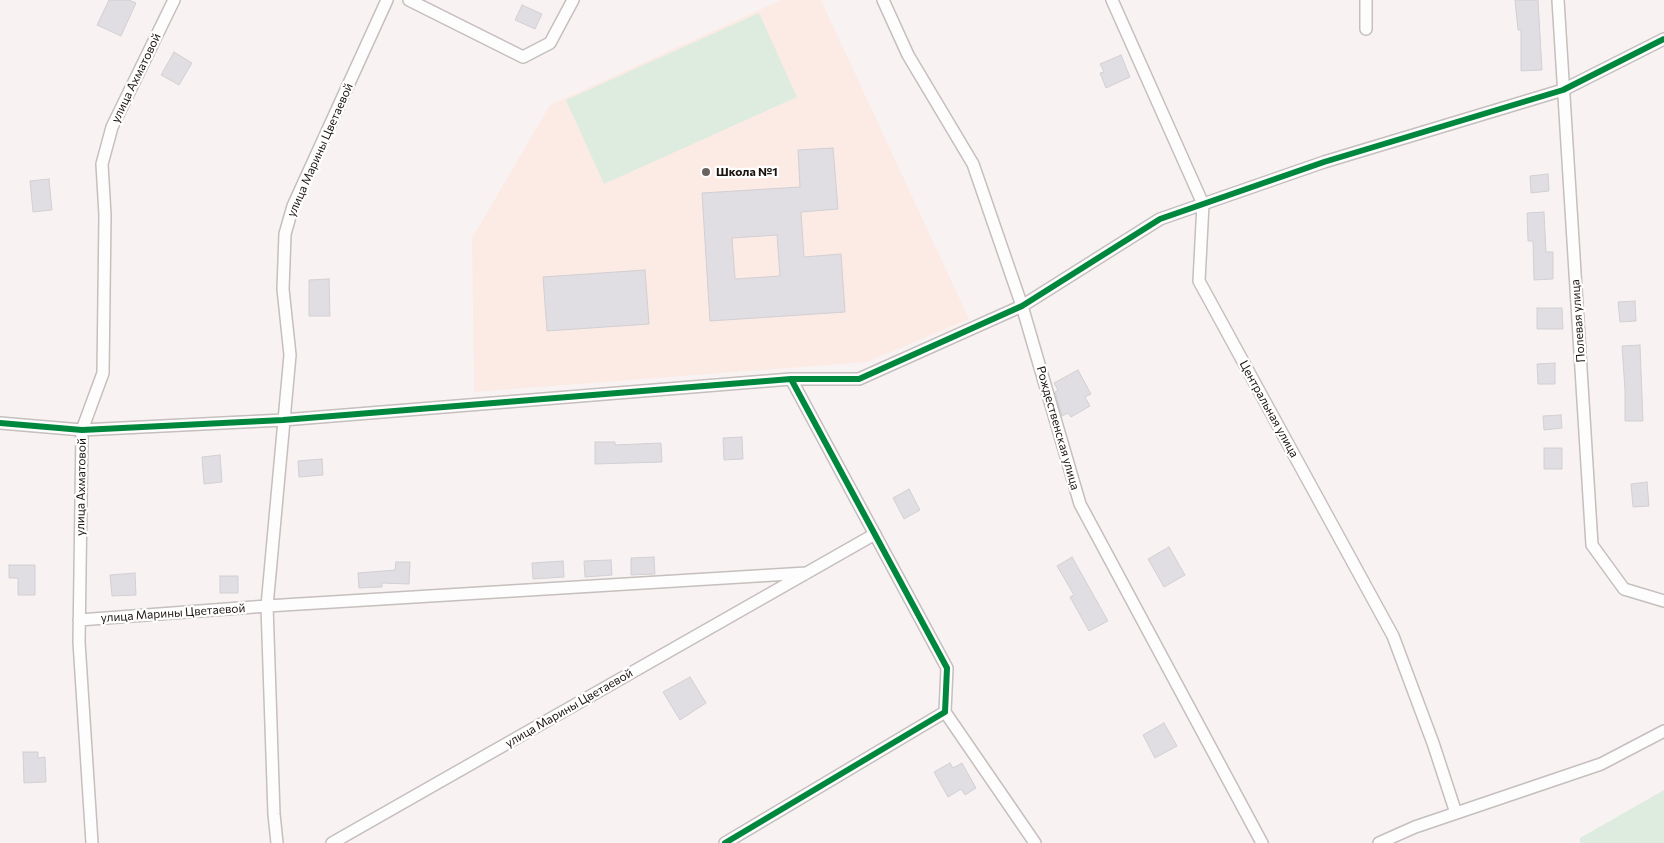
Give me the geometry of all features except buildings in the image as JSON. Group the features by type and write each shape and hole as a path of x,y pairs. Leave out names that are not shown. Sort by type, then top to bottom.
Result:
{"street":[{"name":"улица Ахматовой","path":"92,843 79,620 82,430 103,373 106,215 102,164 112,127 174,0"},
{"name":"улица Марины Цветаевой","path":"276,843 267,606 290,355 283,289 284,234 293,206 387,0"},
{"path":"409,0 523,57 550,44 573,0"},
{"name":"Рождественская улица","path":"883,0 908,55 973,164 1022,306 1080,504 1262,843"},
{"name":"Центральная улица","path":"1112,0 1204,204 1199,281 1393,636 1433,743 1456,813"},
{"path":"1366,0 1366,29"},
{"name":"Полевая улица","path":"1558,0 1592,545 1624,589 1664,601"},
{"path":"0,423 82,430 283,420 791,379 859,379 1022,306 1160,219 1324,162 1563,90 1664,39"},
{"path":"791,379 947,668 945,712 1034,843"},
{"name":"улица Марины Цветаевой","path":"332,843 875,534"},
{"name":"улица Марины Цветаевой","path":"79,620 267,606 806,573"},
{"path":"725,843 945,712"},
{"path":"1379,843 1415,827 1601,764 1664,731"}],"shaded area":[{"name":"Школа №1","path":"781,0 821,0 969,319 867,362 474,392 472,238 550,105"}],"green space":[{"path":"759,13 797,97 604,184 566,100"},
{"path":"1664,790 1664,843 1580,843 1580,838"}],"cycle path":[{"path":"791,379 859,379 1022,306 1160,219 1324,162 1563,90 1664,39"},
{"path":"0,423 82,430 283,420 791,379 947,668 945,712 725,843"}],"place":[{"name":"Школа №1","path":"706,172"}]}
